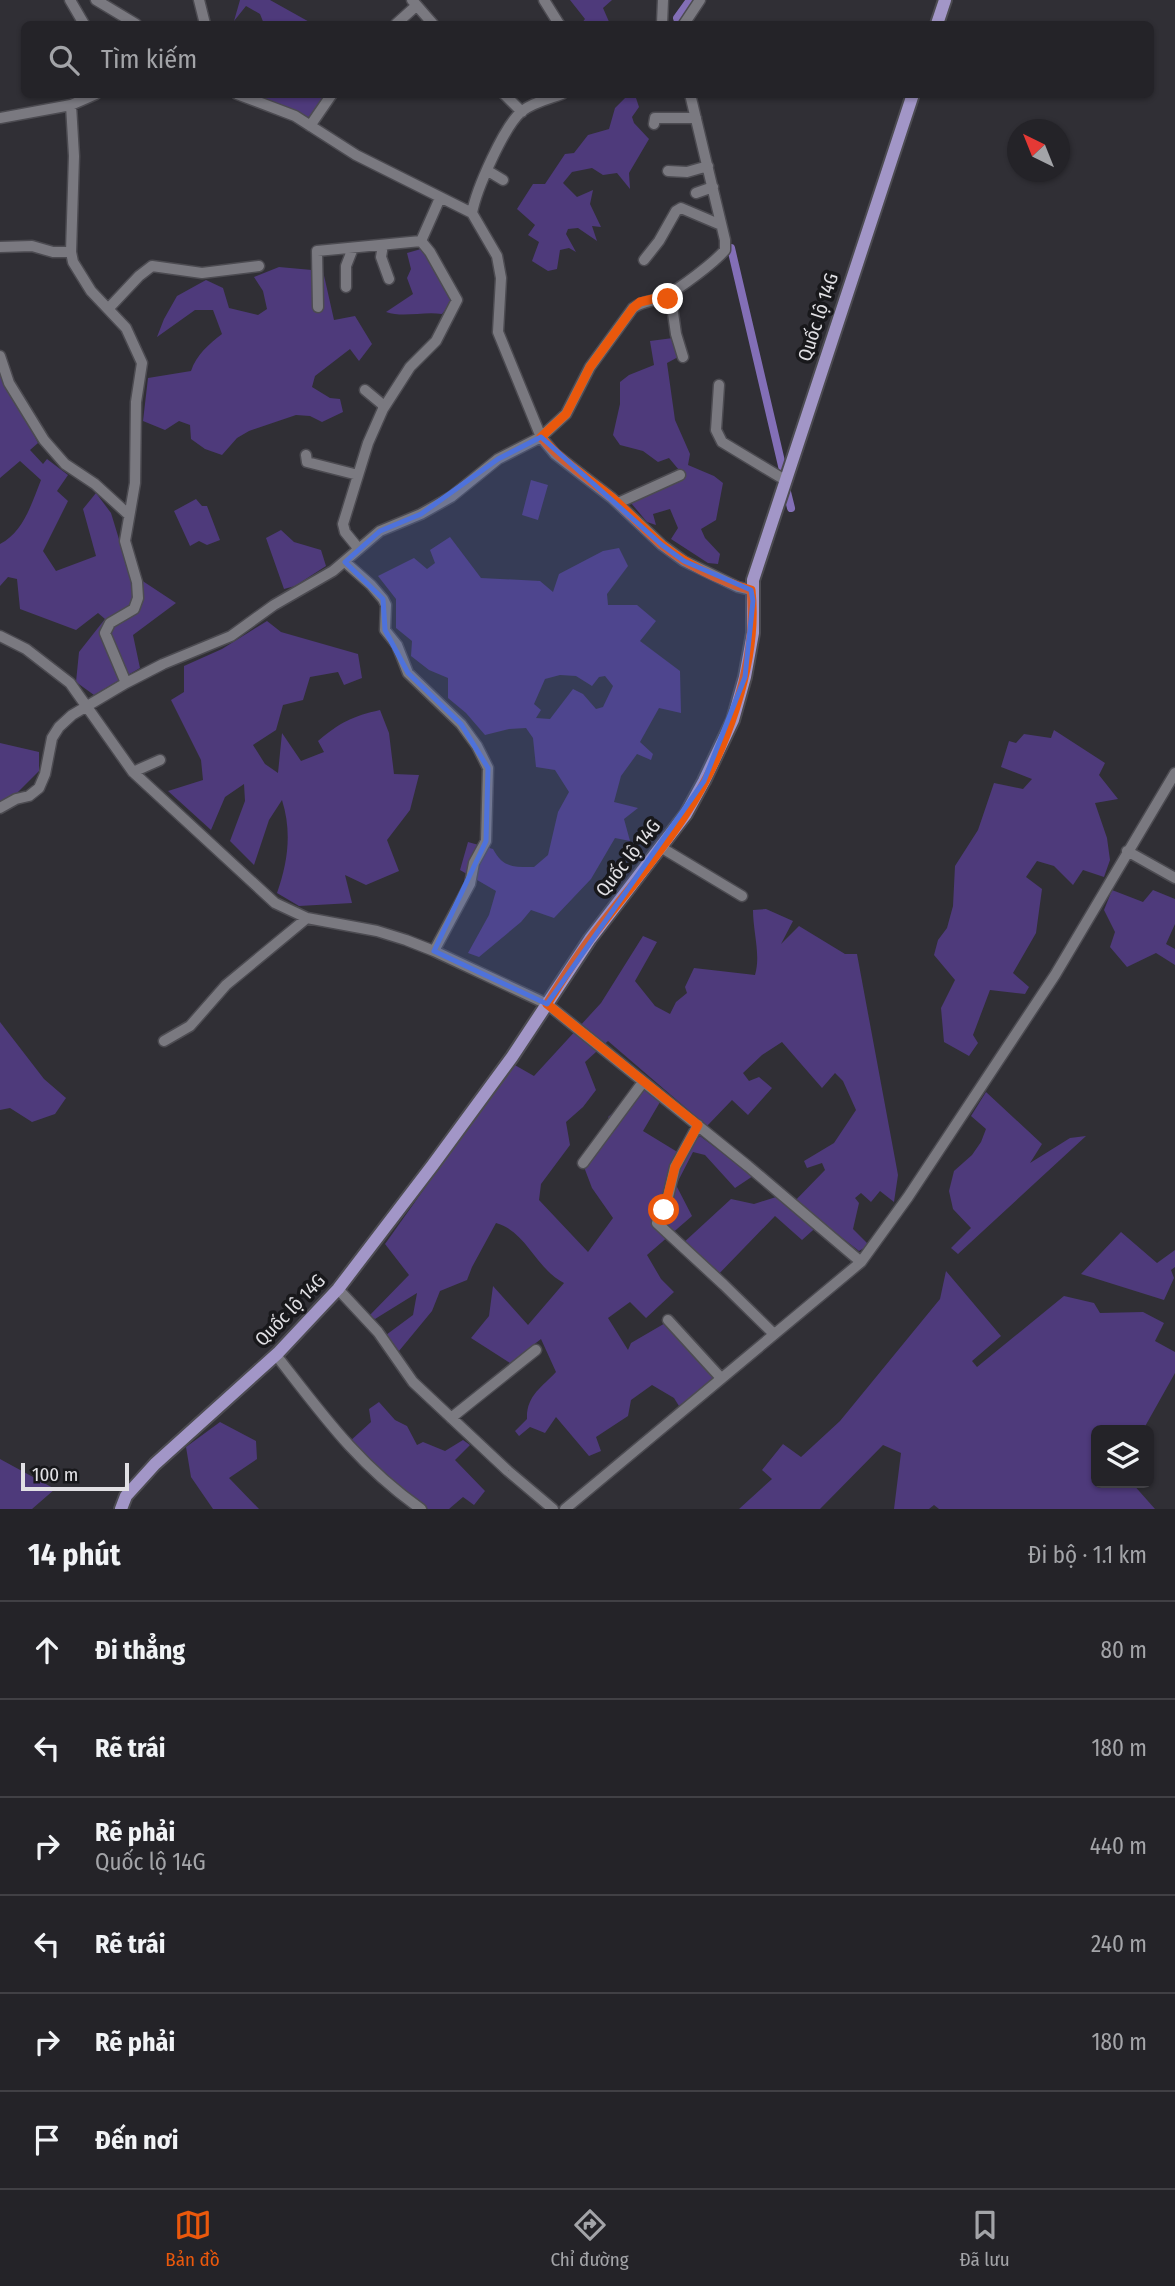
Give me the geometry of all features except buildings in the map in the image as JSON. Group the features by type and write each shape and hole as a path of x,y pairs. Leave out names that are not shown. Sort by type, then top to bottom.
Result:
{"main road":[{"path":"938,21 945,0"},
{"name":"Quốc lộ 14G","path":"121,1509 126,1496 155,1464 276,1355 338,1289 512,1057 590,940 662,848 692,803 733,720 745,677 752,633 751,590 912,98"}],"street":[{"path":"70,0 82,21"},
{"path":"96,0 131,21"},
{"path":"199,0 204,21"},
{"path":"544,0 557,21"},
{"path":"662,21 663,0"},
{"path":"686,21 701,0"},
{"path":"399,21 414,3 430,21"},
{"path":"0,118 71,105 87,98"},
{"path":"248,98 296,116 356,155 472,214 497,256 501,278 498,332 541,437 555,454 618,503 662,545 684,561 738,587 751,590"},
{"path":"310,126 329,98"},
{"path":"508,98 522,111"},
{"path":"472,214 475,197 510,124 522,111 550,98"},
{"path":"0,807 29,796 39,788 45,774 52,738 59,727 86,707 163,664 231,636 274,605 345,562 380,531 421,514 451,497 498,459 541,437 566,414 590,367 633,308 640,302 665,296 705,269 725,250 691,98"},
{"path":"71,105 74,156 72,262 91,291 126,328 142,363 136,402 135,483 125,541 137,582 138,598 134,609 110,623 105,633 126,683"},
{"path":"654,124 655,118 696,118"},
{"path":"668,170 687,172 708,166"},
{"path":"488,171 503,180"},
{"path":"696,192 713,187"},
{"path":"318,307 317,251 421,241 440,198"},
{"path":"644,260 681,208 721,225"},
{"path":"358,548 343,528 368,443 402,378 436,341 457,300 421,241"},
{"path":"383,245 380,257 389,279"},
{"path":"0,247 32,246 71,252"},
{"path":"346,287 346,266 353,248"},
{"path":"108,309 152,266 202,273 259,266"},
{"path":"665,296 673,306 676,334 683,357"},
{"path":"0,356 9,383 44,440 65,464 95,484 129,515"},
{"path":"719,385 717,437 785,480"},
{"path":"365,390 383,405 383,410"},
{"path":"306,456 307,462 358,475"},
{"path":"618,503 680,475"},
{"path":"345,562 383,599 386,606 387,636 397,645 408,673 461,724 477,746 488,768 486,841 474,863 470,884 434,951"},
{"path":"0,636 26,649 70,683 133,772 254,887 275,903 307,919 377,931 434,951 547,1004 698,1125 861,1262"},
{"path":"133,772 160,760"},
{"path":"565,1509 861,1262 908,1197 1055,975 1175,773"},
{"path":"662,848 742,896"},
{"path":"1127,851 1175,878"},
{"path":"164,1041 190,1026 226,985 307,919"},
{"path":"583,1163 643,1082"},
{"path":"698,1125 675,1167 667,1201 657,1223 774,1334"},
{"path":"338,1289 378,1332 413,1382 552,1509"},
{"path":"668,1320 721,1378"},
{"path":"451,1418 536,1350"},
{"path":"276,1355 347,1446 390,1488 421,1509"}],"highlighted area":[{"path":"541,437 662,545 684,561 751,590 753,601 745,677 704,781 547,1004 434,951 486,841 488,768 461,724 408,673 385,630 383,599 345,562 380,531 421,514 498,459"}],"shaded area":[{"path":"240,0 270,0 308,21 263,21 260,14 246,6 234,21"},
{"path":"570,0 612,0 603,8 609,21 583,21 585,19"},
{"path":"255,98 322,98 310,118"},
{"path":"625,98 636,98 639,107 632,117 649,139 629,173 630,189 617,173 603,175 592,168 572,172 563,183 577,197 593,190 590,204 601,227 592,226 597,241 578,228 568,229 566,234 576,252 569,248 560,250 557,269 548,271 532,261 539,242 528,235 535,225 517,209 533,184 545,184 565,154 574,153 588,135 609,129 615,108"},
{"path":"421,249 452,296 452,301 442,314 386,312 413,294 407,278 411,269 407,253"},
{"path":"279,267 323,271 334,320 355,316 372,344 359,361 350,349 315,376 312,387 330,398 340,399 343,412 322,422 310,416 296,415 249,431 237,438 222,455 205,449 191,439 190,425 179,421 165,430 143,421 148,378 191,371 200,355 222,334 213,310 195,310 157,337 177,296 206,280 223,288 229,308 258,315 267,309 263,291 254,277"},
{"path":"673,338 680,356 667,363 675,420 690,454 688,465 714,476 723,483 716,520 701,529 705,538 720,554 718,564 708,563 671,539 678,528 670,509 653,514 656,525 647,522 631,503 684,476 669,458 658,462 643,451 620,445 613,435 620,404 620,382 629,375 654,365 650,341"},
{"path":"0,368 38,443 30,450 43,464 47,459 68,475 57,491 68,501 43,551 56,571 96,556 83,509 96,493 111,513 129,572 176,603 133,635 140,668 94,695 76,682 79,652 105,619 98,613 76,630 20,609 17,579 8,577 0,586 0,544 21,524 41,480 20,461 0,478"},
{"path":"531,480 548,485 538,520 522,515"},
{"path":"196,499 202,506 207,506 220,540 207,545 199,541 190,546 174,511"},
{"path":"281,530 294,542 321,550 326,566 295,586 284,589 266,538"},
{"path":"450,537 481,578 540,581 553,592 559,574 603,551 619,548 628,566 607,594 608,605 637,605 656,621 640,641 680,671 681,713 659,708 640,742 653,754 651,760 637,754 621,776 614,802 638,808 624,819 630,841 615,838 591,879 554,918 531,910 521,922 479,957 468,953 489,915 496,891 460,870 468,842 493,849 501,860 510,865 534,867 548,855 558,812 569,792 555,770 536,767 533,738 526,728 485,735 466,713 448,698 448,678 429,670 411,656 412,641 396,628 396,599 378,576 414,558 427,569 435,563 430,550","holes":["560,675 576,676 592,686 599,677 605,676 613,686 603,707 596,709 583,694 573,689 550,719 536,718 541,710 534,704 545,679"]},
{"path":"267,621 281,632 358,654 362,678 344,685 338,672 310,677 303,700 283,705 276,730 253,745 265,764 278,773 282,733 301,761 324,752 318,741 340,725 380,710 389,733 394,774 419,775 410,810 387,840 399,871 366,885 345,875 352,903 299,906 277,893 284,870 288,835 282,800 269,820 254,865 230,841 245,801 244,784 225,797 211,830 168,791 203,780 201,760 171,700 184,692 184,666 222,649"},
{"path":"1054,730 1105,763 1099,775 1118,799 1095,803 1107,838 1110,860 1104,877 1083,870 1073,885 1054,866 1037,861 1026,877 1042,889 1036,933 1013,973 1029,987 1025,994 990,990 973,1035 978,1043 969,1056 944,1042 941,1008 955,980 934,955 938,940 947,928 953,906 955,866 978,830 994,783 1023,789 1032,779 1001,767 1009,741 1016,743 1024,734 1051,738"},
{"path":"0,743 39,752 39,771 17,793 0,802"},
{"path":"1112,890 1143,902 1153,890 1175,899 1175,924 1166,944 1175,949 1175,965 1156,953 1127,967 1110,947 1115,932 1104,910"},
{"path":"766,909 793,921 781,944 799,926 845,954 857,954 898,1175 894,1202 880,1191 871,1202 861,1193 855,1198 859,1203 853,1229 869,1245 859,1251 822,1222 802,1240 775,1216 712,1281 681,1245 731,1199 754,1204 776,1197 788,1208 825,1170 822,1163 807,1168 804,1161 834,1143 856,1110 843,1081 835,1073 822,1088 782,1042 762,1055 743,1073 749,1081 759,1077 772,1088 748,1115 732,1100 707,1126 608,1041 585,1062 596,1090 583,1107 566,1122 570,1145 541,1184 539,1200 588,1252 613,1218 592,1188 584,1167 613,1124 608,1117 642,1087 660,1102 643,1131 679,1153 700,1136 753,1176 735,1188 705,1155 693,1152 676,1185 692,1216 647,1255 661,1279 674,1292 646,1318 630,1302 608,1318 628,1350 631,1343 667,1322 721,1374 679,1406 674,1398 652,1385 631,1400 628,1416 596,1437 601,1451 589,1456 556,1417 545,1433 530,1427 519,1436 515,1431 527,1419 532,1398 556,1372 541,1339 510,1363 471,1338 489,1316 493,1286 528,1325 564,1283 546,1269 515,1234 496,1223 467,1280 440,1291 432,1311 399,1351 386,1335 413,1315 417,1293 375,1319 369,1316 409,1275 385,1244 513,1064 534,1076 601,1003 643,936 657,942 635,981 655,1006 670,1014 676,1002 687,993 685,987 694,968 755,975 757,951 753,910"},
{"path":"0,1022 44,1079 66,1098 55,1114 32,1122 10,1108 0,1110"},
{"path":"986,1092 1042,1144 1030,1163 1070,1138 1086,1136 958,1254 951,1248 971,1228 953,1209 949,1191 954,1171 972,1155 986,1129 971,1116"},
{"path":"1121,1232 1157,1263 1175,1250 1175,1267 1171,1270 1174,1278 1164,1300 1081,1274"},
{"path":"946,1271 1001,1336 972,1361 977,1367 1064,1296 1094,1303 1100,1313 1143,1312 1164,1323 1155,1341 1175,1352 1175,1373 1146,1425 1091,1425 1091,1488 1136,1488 1155,1509 939,1509 934,1505 929,1509 894,1509 901,1453 883,1445 820,1509 739,1509 772,1479 762,1470 783,1444 801,1457 840,1421 940,1299"},
{"path":"379,1402 395,1420 407,1426 417,1445 423,1442 445,1451 463,1440 470,1445 455,1460 485,1491 474,1505 463,1497 449,1509 428,1509 396,1487 349,1442 371,1422 369,1409"},
{"path":"220,1422 256,1441 257,1459 229,1478 259,1509 213,1509 191,1477 186,1447"},
{"path":"0,1459 55,1489 32,1509 0,1509"}],"waterway":[{"path":"678,21 677,18 690,0"},
{"path":"731,248 783,470"},
{"path":"787,492 791,508"}],"route":[{"path":"664,1210 670,1179 698,1125 547,1004 590,940 687,814 704,781 733,720 745,677 752,633 753,601 751,590 738,587 684,561 662,545 612,498 555,454 541,437 566,414 590,367 633,308 647,300 665,296 668,299"}]}
